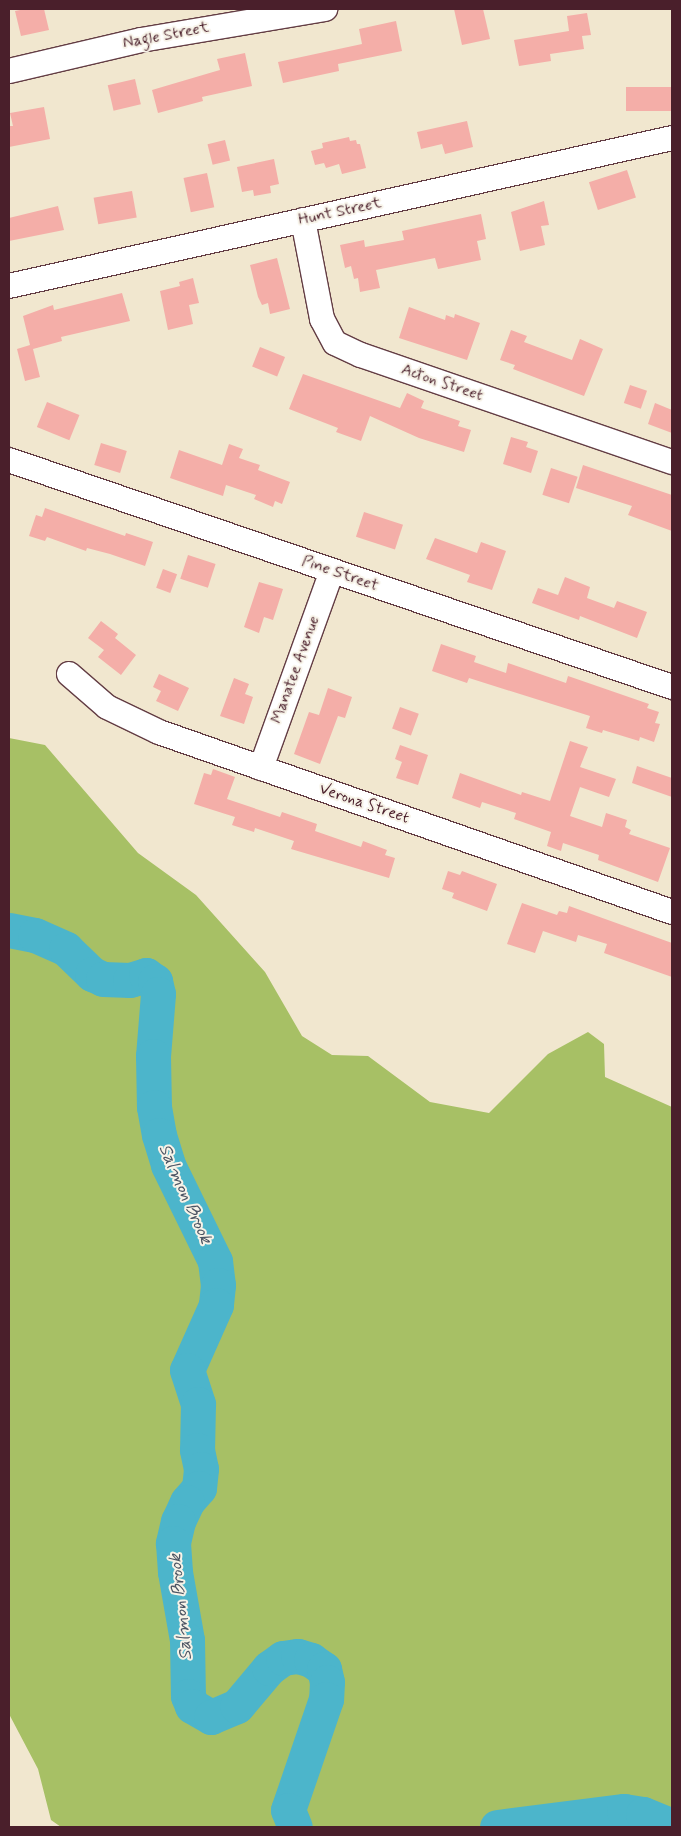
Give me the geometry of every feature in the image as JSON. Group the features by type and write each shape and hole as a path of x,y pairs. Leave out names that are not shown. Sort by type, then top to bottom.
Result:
{"street":[{"name":"Nagle Street","path":"9,71 141,40 325,9"},
{"name":"Hunt Street","path":"9,286 672,138"},
{"name":"Acton Street","path":"304,220 322,319 335,343 361,355 672,462"},
{"name":"Pine Street","path":"9,460 672,687"},
{"name":"Manatee Avenue","path":"261,768 332,571"},
{"name":"Verona Street","path":"69,674 107,707 132,721 672,912"}],"green space":[{"path":"9,738 45,745 138,853 196,895 265,972 302,1036 332,1055 368,1056 430,1102 489,1113 548,1054 588,1032 604,1044 605,1077 672,1107 672,1827 61,1827 51,1820 38,1769 9,1714"}],"building":[{"path":"44,9 49,30 21,36 15,11"},
{"path":"454,9 483,9 490,39 462,45"},
{"path":"587,13 591,35 582,36 584,49 550,54 551,61 519,66 514,40 569,31 567,16"},
{"path":"396,21 402,51 338,64 339,71 283,83 278,62 362,44 359,29"},
{"path":"245,53 252,86 202,97 203,101 158,113 152,90 220,70 217,59"},
{"path":"135,79 141,104 114,111 108,85"},
{"path":"626,87 672,87 672,111 626,111"},
{"path":"44,107 50,139 9,147 9,126 13,126 10,113"},
{"path":"467,121 473,147 445,154 442,144 421,149 417,132"},
{"path":"349,137 350,141 356,140 357,144 360,144 366,168 342,174 339,164 326,168 324,163 315,165 311,151 323,148 322,143"},
{"path":"225,140 230,160 213,165 208,144"},
{"path":"274,159 279,184 270,186 271,193 254,196 253,190 242,192 237,167"},
{"path":"627,170 636,198 598,210 589,182"},
{"path":"207,173 214,207 191,212 184,178"},
{"path":"132,191 137,218 98,224 94,198"},
{"path":"544,201 549,225 541,226 545,245 520,251 511,212"},
{"path":"58,206 64,230 9,241 9,218"},
{"path":"481,214 486,239 477,241 481,260 438,269 435,258 376,270 380,288 360,292 358,278 354,279 351,266 345,268 340,245 364,240 365,247 404,240 402,231"},
{"path":"277,258 290,309 270,314 268,303 262,305 258,297 250,265"},
{"path":"193,278 199,303 189,305 193,324 168,330 160,291 180,286 179,282"},
{"path":"122,293 130,321 61,337 62,341 33,349 40,377 25,381 17,349 30,345 23,316 53,305 54,310"},
{"path":"409,307 445,320 446,315 454,318 455,314 480,323 467,360 399,338"},
{"path":"511,330 527,336 524,342 572,360 580,339 603,349 584,396 513,369 515,365 500,360"},
{"path":"260,347 285,357 277,377 252,366"},
{"path":"303,374 400,408 407,393 424,401 421,408 460,421 458,426 471,430 464,452 419,438 370,416 361,441 336,432 338,428 289,409"},
{"path":"630,385 647,391 641,409 624,403"},
{"path":"47,402 79,415 69,440 37,427"},
{"path":"655,403 672,410 672,433 648,424"},
{"path":"511,437 528,442 526,447 538,451 531,473 503,464"},
{"path":"101,443 127,451 120,473 94,465"},
{"path":"229,444 243,449 239,458 260,465 258,470 290,482 282,504 275,501 273,507 254,499 256,495 226,485 223,496 170,478 179,450 222,465"},
{"path":"583,465 672,495 672,531 628,515 632,506 576,488"},
{"path":"551,468 578,477 569,503 542,495"},
{"path":"45,508 125,536 126,533 153,542 145,566 87,548 86,551 47,537 45,541 29,536 36,515 42,517"},
{"path":"364,512 403,525 395,549 356,537"},
{"path":"435,538 477,553 481,542 506,551 492,590 467,582 470,575 426,559"},
{"path":"188,555 216,564 208,588 180,579"},
{"path":"163,569 177,574 170,593 156,588"},
{"path":"565,577 590,587 587,598 614,608 617,601 647,612 637,638 580,616 579,620 532,603 538,588 558,595"},
{"path":"259,582 283,589 273,620 264,617 259,633 244,627"},
{"path":"101,621 118,634 115,638 136,655 121,675 98,657 104,650 88,638"},
{"path":"441,644 476,656 474,662 506,673 508,663 566,683 568,676 649,704 647,708 659,712 655,723 660,724 654,742 640,737 639,741 603,730 602,733 586,728 590,716 469,678 467,683 432,671"},
{"path":"159,674 189,688 178,711 156,701 161,691 153,687"},
{"path":"234,678 249,684 245,694 253,697 244,724 220,716"},
{"path":"328,688 352,697 345,718 338,716 320,764 294,754 309,712 319,715"},
{"path":"400,707 419,714 411,735 392,729"},
{"path":"570,741 588,747 580,767 616,779 609,797 580,787 570,816 602,827 606,813 627,820 625,827 631,830 629,834 670,848 658,882 598,860 599,855 563,843 561,851 547,846 551,832 514,819 516,813 482,802 480,808 452,798 460,773 521,795 522,792 550,801"},
{"path":"400,745 428,755 418,785 396,778 402,762 395,759"},
{"path":"637,766 672,778 672,797 632,783"},
{"path":"213,769 235,777 227,799 280,817 282,812 317,824 315,831 361,847 363,841 387,850 385,855 395,858 389,878 291,849 294,841 255,828 254,832 232,825 235,817 194,804 204,773 211,775"},
{"path":"448,871 460,875 462,871 497,884 487,911 452,898 454,893 442,889"},
{"path":"522,903 557,915 559,911 567,913 569,906 672,943 672,977 604,953 607,944 578,935 576,942 543,931 535,953 507,944"}],"waterway":[{"name":"Salmon Brook","path":"9,930 35,935 66,949 92,974 103,979 130,980 146,975 155,981 158,994 153,1056 154,1107 159,1135 168,1165 215,1261 218,1285 216,1305 187,1370 198,1404 197,1450 201,1469 199,1488 187,1502 178,1521 173,1543 175,1572 187,1640 188,1696 192,1706 211,1717 237,1706 269,1668 283,1658 298,1656 311,1660 324,1669 327,1682 326,1699 288,1810 295,1827"},
{"name":"Salmon Brook","path":"497,1827 624,1811 643,1814 672,1826"}]}
